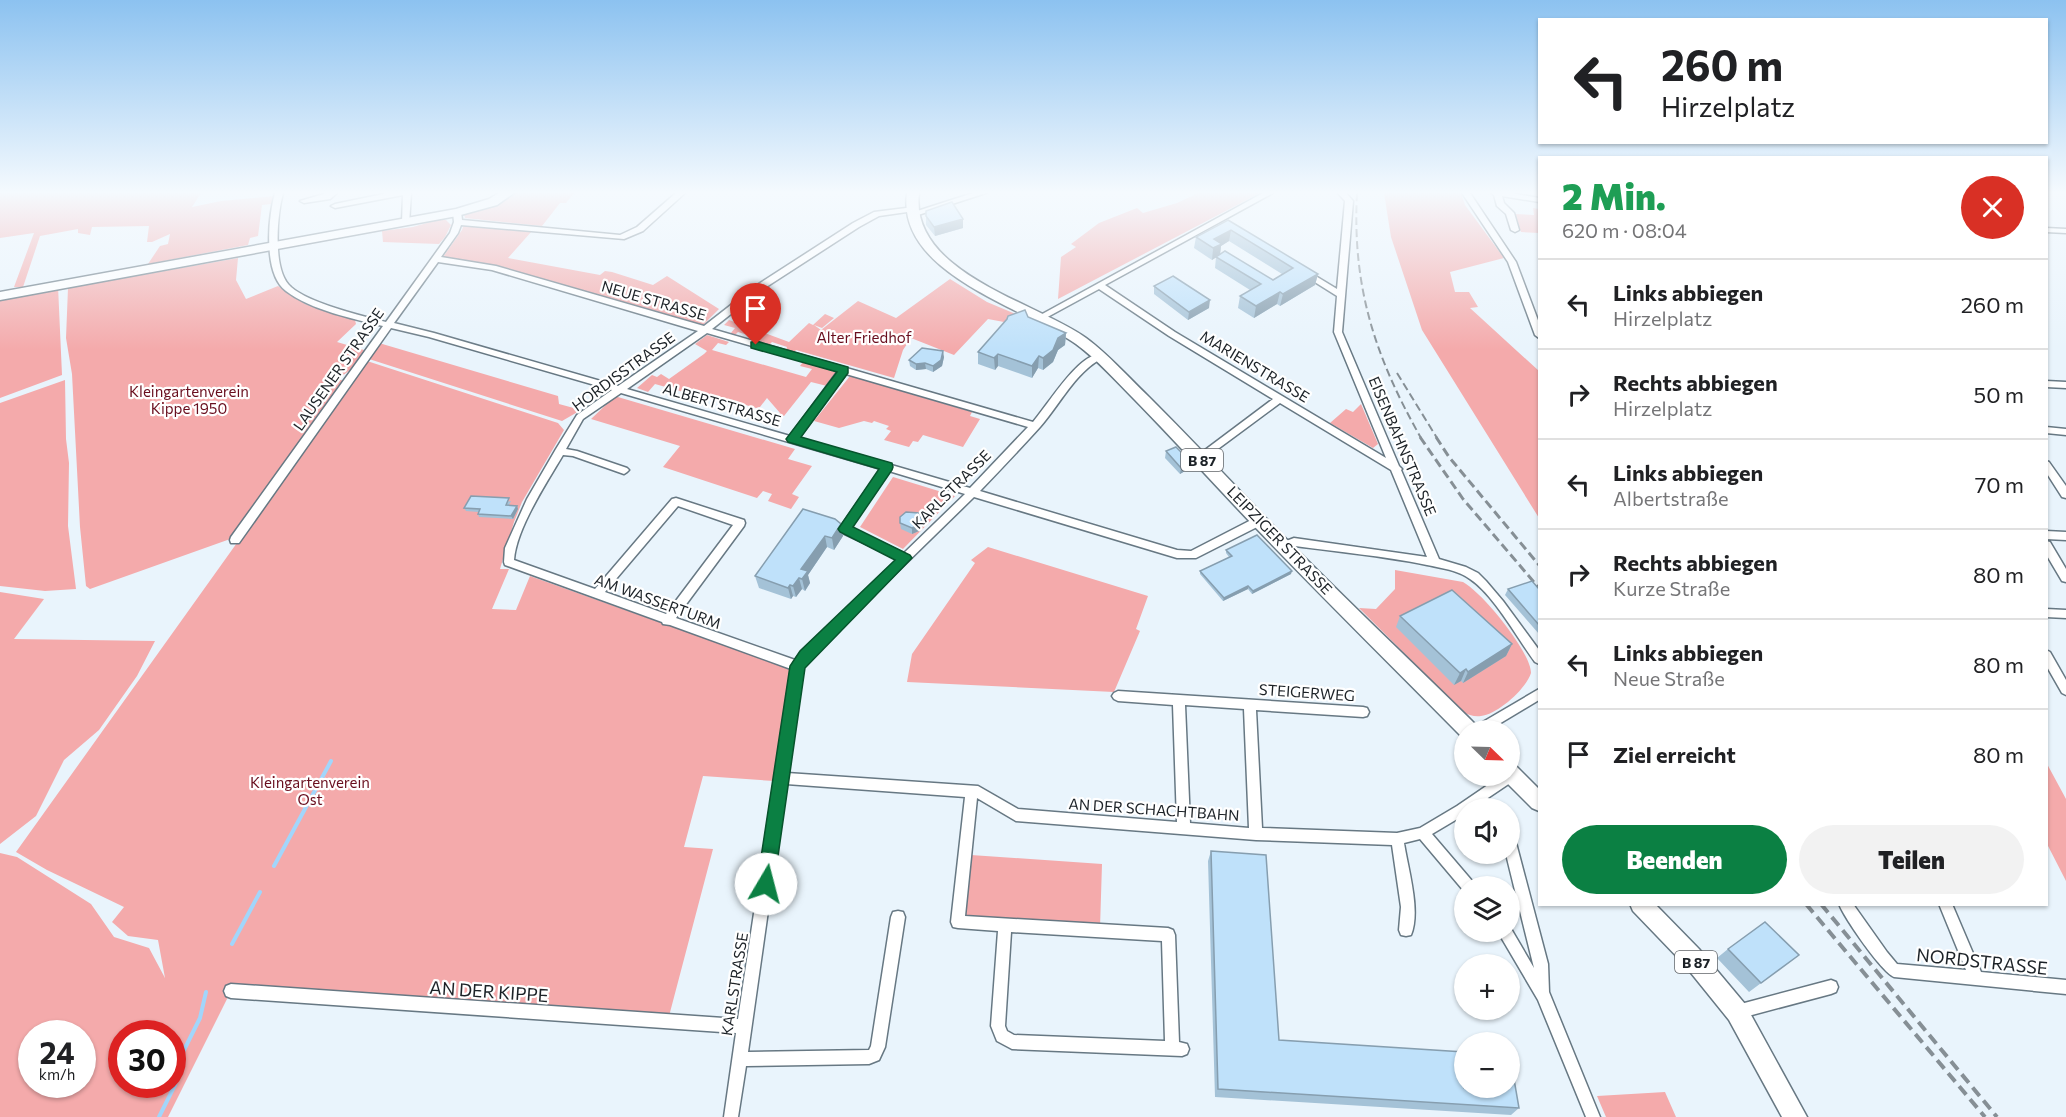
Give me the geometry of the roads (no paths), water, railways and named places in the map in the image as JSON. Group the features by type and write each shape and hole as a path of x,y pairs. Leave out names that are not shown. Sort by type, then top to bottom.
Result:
{"main road":[{"path":"0,296 279,245"},
{"name":"LEIPZIGER STRASSE","path":"929,245 951,268 973,284 1079,340 1099,356 1200,458 1259,522 1458,720"},
{"path":"1520,783 1538,801"},
{"name":"B 87","path":"1642,906 1691,956 1737,1012 1795,1117"}],"street":[{"name":"LAUSENER STRASSE","path":"235,540 445,245"},
{"name":"HORDISSTRASSE","path":"509,562 510,548 530,504 580,417 705,330 757,289 825,245"},
{"path":"1039,318 1174,245"},
{"name":"EISENBAHNSTRASSE","path":"1345,245 1338,332 1435,563"},
{"path":"1501,245 1512,262 1538,332"},
{"name":"ALBERTSTRASSE","path":"274,246 279,277 284,286 295,294 338,312 620,389 1186,556 1197,553 1259,522"},
{"name":"NEUE STRASSE","path":"435,259 493,268 1036,426"},
{"path":"1295,267 1341,295"},
{"name":"MARIENSTRASSE","path":"1099,285 1172,334 1397,469"},
{"name":"KARLSTRASSE","path":"731,1117 797,666 1036,426 1083,365 1099,356"},
{"path":"792,439 844,370"},
{"path":"2048,384 2066,385"},
{"path":"1200,458 1279,399"},
{"path":"2048,430 2066,432"},
{"path":"559,451 574,453 624,470"},
{"path":"2048,466 2062,481 2066,494"},
{"path":"887,467 844,529 905,558"},
{"path":"597,594 672,501 740,523 667,621"},
{"path":"2048,535 2066,536"},
{"path":"1285,546 1294,542 1459,568 1476,577 1538,658"},
{"path":"2048,548 2066,578"},
{"name":"AM WASSERTURM","path":"509,562 667,621 797,666"},
{"path":"2048,612 2066,614"},
{"path":"2048,658 2066,690"},
{"path":"1496,720 1538,695"},
{"name":"STEIGERWEG","path":"1118,696 1363,712"},
{"path":"1179,700 1184,829"},
{"name":"STEIGERWEG","path":"1250,705 1256,834"},
{"name":"AN DER SCHACHTBAHN","path":"782,778 978,792 1016,815 1256,834 1397,839 1423,832 1461,810 1493,786"},
{"path":"972,792 958,922 1168,935 1177,1049 1012,1042 1002,1036 998,1026 1005,926"},
{"path":"1423,832 1460,876"},
{"path":"1397,839 1408,907 1406,930"},
{"path":"1515,864 1541,964 1543,995"},
{"name":"NORDSTRASSE","path":"1846,906 1882,957 1894,970 2066,987"},
{"path":"1946,906 1977,979"},
{"name":"KARLSTRASSE","path":"739,1059 868,1057 874,1055 878,1047 898,917"},
{"path":"1511,942 1543,995 1593,1117"},
{"path":"1737,1012 1830,987"},
{"name":"AN DER KIPPE","path":"231,991 744,1026"}],"waterway":[{"path":"274,866 331,761"},
{"path":"232,944 260,892"},
{"path":"159,1117 175,1085 181,1056 200,1018 206,992"}],"railway":[{"path":"1357,245 1363,290 1379,350 1421,438"},
{"path":"1397,373 1437,438"},
{"path":"1420,437 1463,499 1538,587"},
{"path":"1436,437 1449,457 1538,564"},
{"path":"1808,906 1985,1117"},
{"path":"1823,906 1997,1117"}],"park label":[{"name":"Alter Friedhof","path":"864,337"},
{"name":"Kleingartenverein Kippe 1950","path":"189,400"},
{"name":"Kleingartenverein Ost","path":"310,790"}]}
